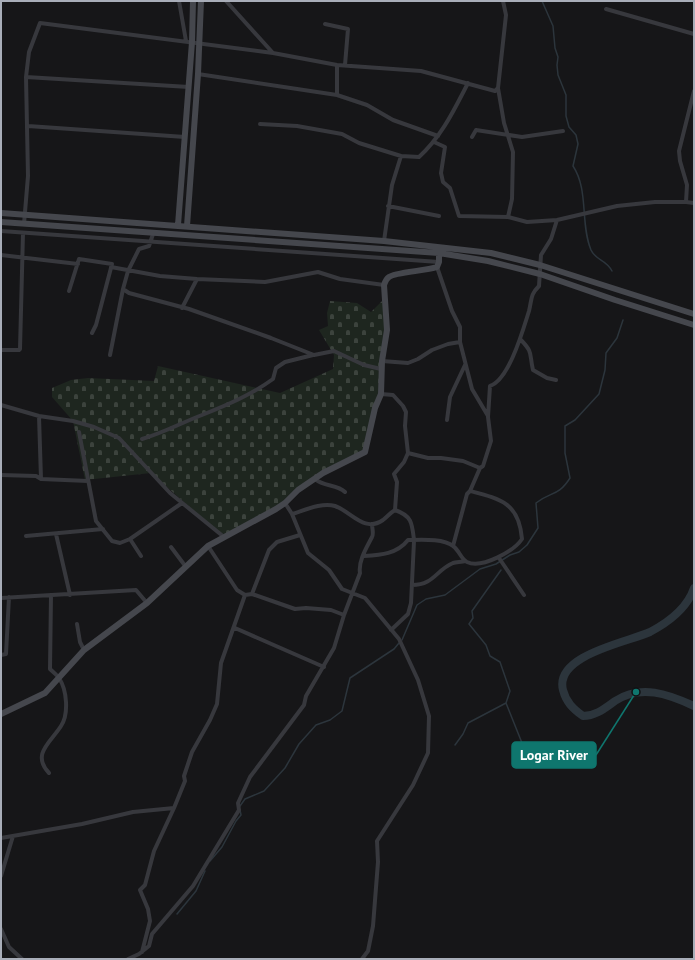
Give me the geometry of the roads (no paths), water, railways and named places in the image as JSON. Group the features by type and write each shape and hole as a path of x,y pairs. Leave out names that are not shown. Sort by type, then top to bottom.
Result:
{"main road":[{"path":"178,225 189,87 189,42 193,1"},
{"path":"187,226 200,43 201,1"},
{"path":"1,213 384,241 491,253 540,264 694,314"},
{"path":"1,222 153,234 237,238 439,253 488,261 540,274 694,325"},
{"path":"1,714 45,693 84,650 147,604 208,546 285,503 298,490 323,473 365,452 375,408 381,394 381,369 387,330 384,285 386,279 393,275 427,270 438,264 439,253"}],"street":[{"path":"179,1 189,42"},
{"path":"226,1 273,53"},
{"path":"503,1 506,15 498,88 504,123 513,152 512,199 508,217"},
{"path":"606,9 694,34"},
{"path":"24,224 28,176 26,77 29,52 40,23 273,53 338,65 421,70 495,91 498,88"},
{"path":"325,24 348,29 345,65"},
{"path":"337,95 338,65"},
{"path":"198,74 337,95 366,105 393,120 438,136"},
{"path":"26,77 189,87"},
{"path":"260,124 297,126 342,134 359,143 401,156 419,157 434,142 452,116 468,83"},
{"path":"686,202 687,186 680,161 679,151 694,91"},
{"path":"28,126 185,138"},
{"path":"472,137 476,130 509,136 528,137 564,131"},
{"path":"434,142 445,147 441,173 443,182 450,188 459,216 508,217 527,222 557,220 592,210 645,203 694,203"},
{"path":"384,241 392,185 401,156"},
{"path":"388,206 439,216"},
{"path":"453,546 467,494 470,491 480,468 484,466 491,441 488,417 490,386 494,385 504,375 520,339 532,293 539,286 541,255 551,239 557,220"},
{"path":"1,231 438,264 452,311 460,327 460,342 472,389 488,417"},
{"path":"1,350 20,349 23,233"},
{"path":"110,355 128,271 139,249 149,246 153,234"},
{"path":"1,255 78,264"},
{"path":"69,291 79,259 112,264 96,325 92,332"},
{"path":"111,268 197,280 265,282 318,272 340,279 384,285"},
{"path":"182,308 197,280"},
{"path":"123,289 129,293 182,308 271,338 314,355"},
{"path":"520,339 532,355 534,370 547,378 556,380"},
{"path":"382,361 408,363 418,359 432,350 448,344 460,342"},
{"path":"142,439 165,432 201,415 230,405 273,379 276,368 284,362 334,351 364,365 381,369"},
{"path":"447,420 450,396 466,365"},
{"path":"292,514 324,505 335,506 352,515 360,523 372,524 382,520 395,510 397,482 394,474 404,462 408,453 405,426 406,412 403,406 393,395 381,394"},
{"path":"1,405 39,416 73,421 94,427 119,438 152,475 182,503 224,537"},
{"path":"39,416 41,479"},
{"path":"79,432 96,521 112,541 120,543 130,539 182,503"},
{"path":"408,453 428,458 463,461 480,468"},
{"path":"1,475 36,476 41,479 88,482"},
{"path":"315,479 320,484 340,487 345,492"},
{"path":"412,585 422,585 453,563 500,560 519,544 522,539 519,522 511,506 496,499 470,491"},
{"path":"285,503 292,514 308,553 329,570 342,588 365,598 400,641 418,680 427,706 430,731 428,753 413,785 377,841 378,862 373,926 368,951 362,959"},
{"path":"391,630 408,614 411,603 414,541 412,524 408,517 405,514 395,510"},
{"path":"128,959 142,952 149,946 152,934 193,886 239,810 238,802 250,777 304,705 306,696 334,648 344,615 360,573 359,566 364,556 367,543 373,536 372,524"},
{"path":"26,536 103,529"},
{"path":"56,534 70,595"},
{"path":"252,594 269,550 277,542 300,535"},
{"path":"130,539 140,556"},
{"path":"364,556 386,555 403,546 408,540 439,540 453,546 466,561"},
{"path":"208,546 233,585 237,590 245,595 252,594 294,609 306,608 332,610 344,615"},
{"path":"171,547 186,567"},
{"path":"500,560 524,595"},
{"path":"1,598 136,590 147,604"},
{"path":"49,773 42,766 41,759 46,744 63,721 66,701 59,678 50,669 52,595"},
{"path":"142,952 141,949 144,944 150,921 140,890 144,885 154,851 185,781 184,776 192,752 217,704 221,663 235,628 245,595"},
{"path":"1,655 6,654 9,597"},
{"path":"77,624 80,642 84,650"},
{"path":"235,628 324,667"},
{"path":"1,838 82,824 133,812 174,808"},
{"path":"1,876 13,836"},
{"path":"1,929 10,947 22,959"}],"waterway":[{"path":"542,1 553,26 555,48 558,57 558,75 566,95 566,116 569,127 576,135 578,144 573,166 578,175 581,186 588,240 593,254 607,264 612,271"},
{"path":"402,640 417,605 426,599 445,595 480,569 496,564 510,555 519,552 527,545 538,528 536,503 558,491 570,478 565,453 565,426 575,420 599,394 605,370 606,353 617,338 623,320"},
{"path":"455,745 463,734 468,723 506,703 510,691 500,662 490,656 486,645 469,624 473,618 472,611 501,570"},
{"path":"694,588 691,596 682,609 664,624 650,632 610,646 581,659 570,668 563,678 563,690 566,698 570,705 583,716 596,713 625,696 645,692 664,695 694,706"},
{"path":"240,806 245,799 264,791 285,768 299,744 316,725 330,720 342,711 350,678 394,649 399,643"},
{"path":"506,703 532,768"},
{"path":"210,861 222,847 236,821 241,815 240,810"},
{"path":"177,914 196,891 205,871"}],"place":[{"name":"Logar River","path":"636,692"}]}
